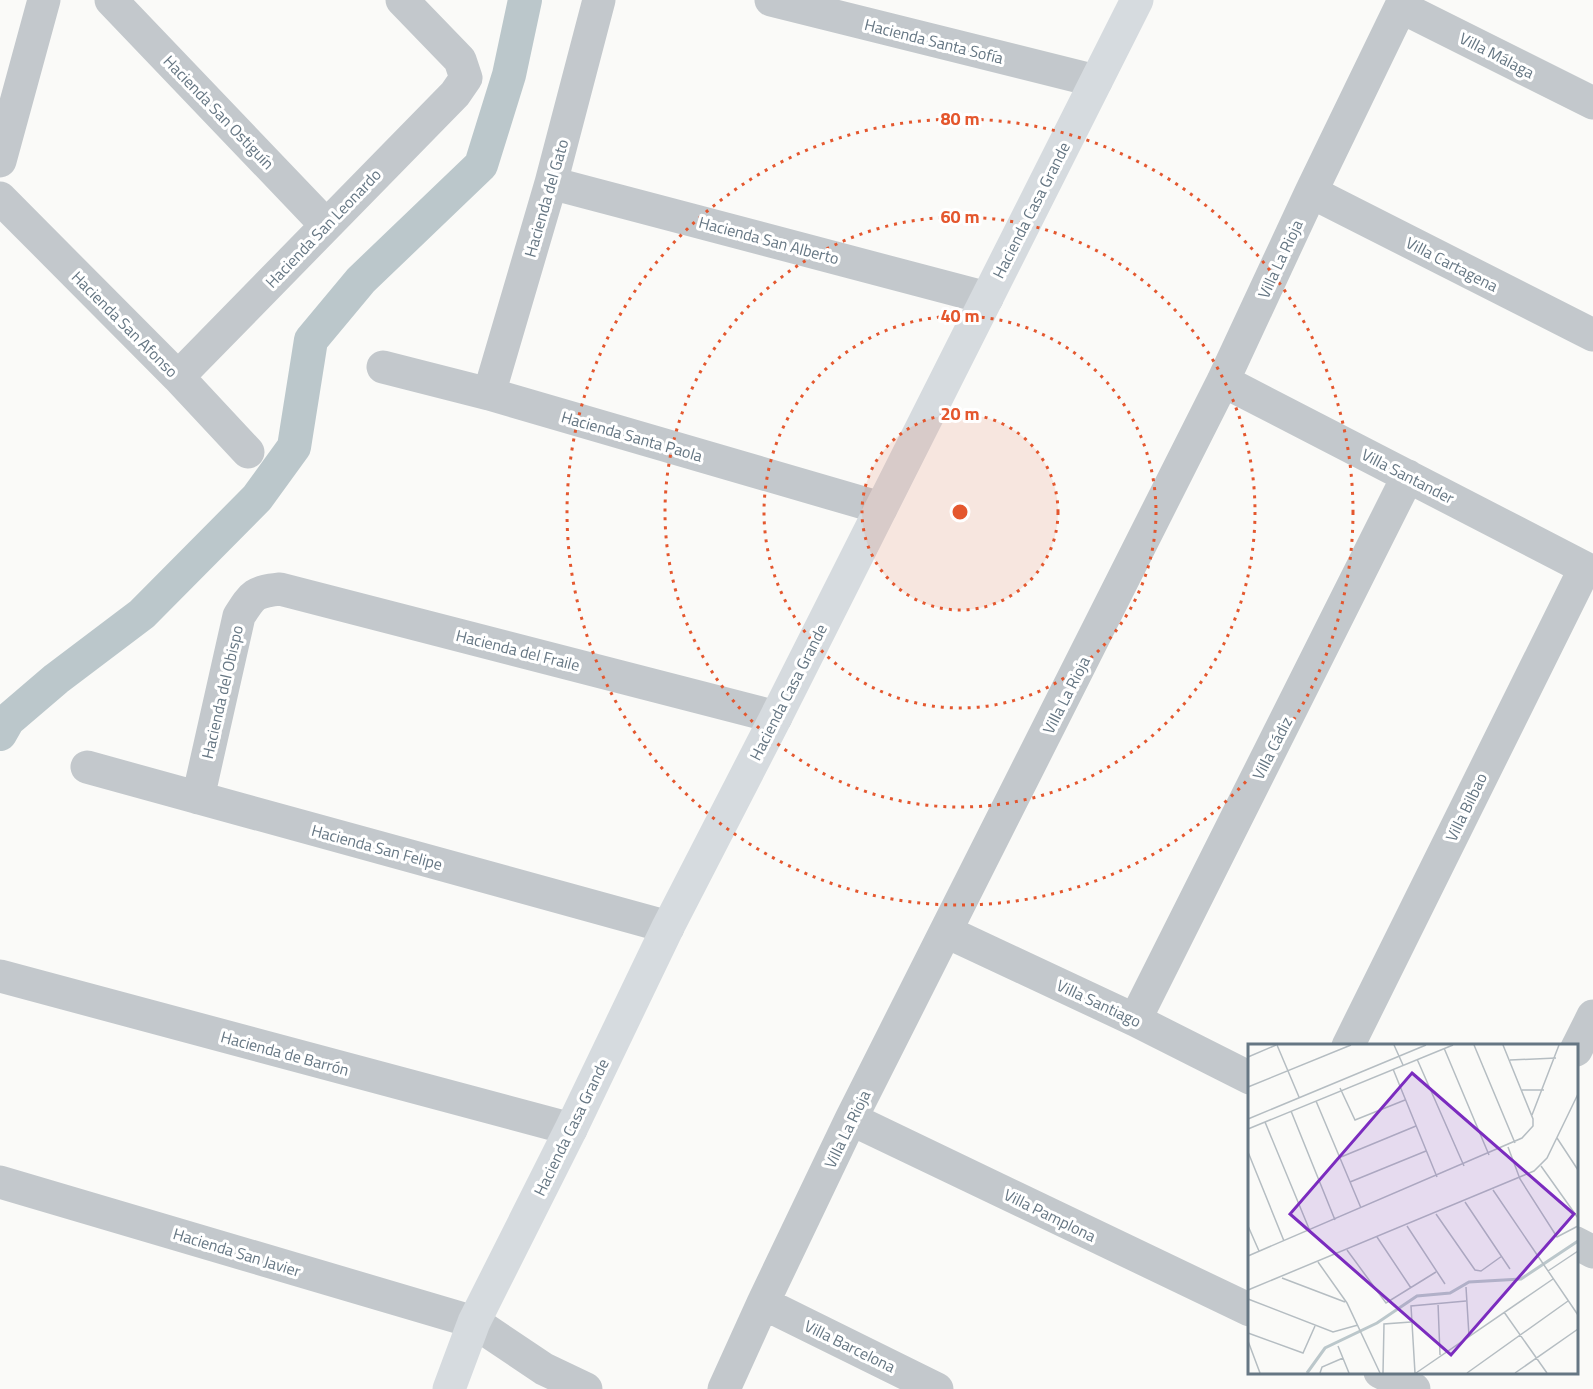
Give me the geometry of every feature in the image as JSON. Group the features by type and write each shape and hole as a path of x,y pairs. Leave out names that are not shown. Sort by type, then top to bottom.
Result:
{"street":[{"path":"0,161 44,0"},
{"name":"Hacienda San Ostiguín","path":"111,0 326,225"},
{"name":"Hacienda San Leonardo","path":"178,377 455,94 466,78 460,60 402,0"},
{"name":"Hacienda del Gato","path":"489,394 551,183 599,0"},
{"name":"Hacienda Santa Sofía","path":"771,0 1096,81"},
{"name":"Hacienda Casa Grande","path":"449,1389 474,1322 571,1129 668,927 1137,0"},
{"name":"Villa Málaga","path":"1402,3 1593,103"},
{"name":"Villa La Rioja","path":"723,1389 851,1119 1223,381 1402,3"},
{"name":"Hacienda San Alberto","path":"551,183 987,298"},
{"name":"Villa Cartagena","path":"1311,192 1593,335"},
{"name":"Hacienda San Afonso","path":"0,198 178,377 248,452"},
{"name":"Hacienda Santa Paola","path":"383,367 489,394 881,508"},
{"name":"Villa Santander","path":"1223,381 1589,570"},
{"name":"Villa Cádiz","path":"1135,1020 1408,476"},
{"name":"Villa Bilbao","path":"1349,1044 1589,570"},
{"name":"Hacienda del Fraile","path":"259,592 280,589 776,717"},
{"name":"Hacienda del Obispo","path":"198,798 239,616 249,600 259,592"},
{"name":"Hacienda San Felipe","path":"87,767 668,927"},
{"name":"Villa Santiago","path":"947,932 1135,1020 1248,1077"},
{"name":"Hacienda de Barrón","path":"0,976 571,1129"},
{"path":"1578,1046 1593,1016"},
{"name":"Villa Pamplona","path":"851,1119 1248,1309"},
{"name":"Hacienda San Javier","path":"0,1182 474,1322 544,1369 586,1389"},
{"path":"1578,1244 1593,1252"},
{"name":"Villa Barcelona","path":"763,1303 937,1389"},
{"path":"1384,1374 1414,1389"}],"waterway":[{"path":"0,734 8,720 56,679 142,614 257,498 294,447 311,340 361,280 481,165 509,75 525,0"}]}
